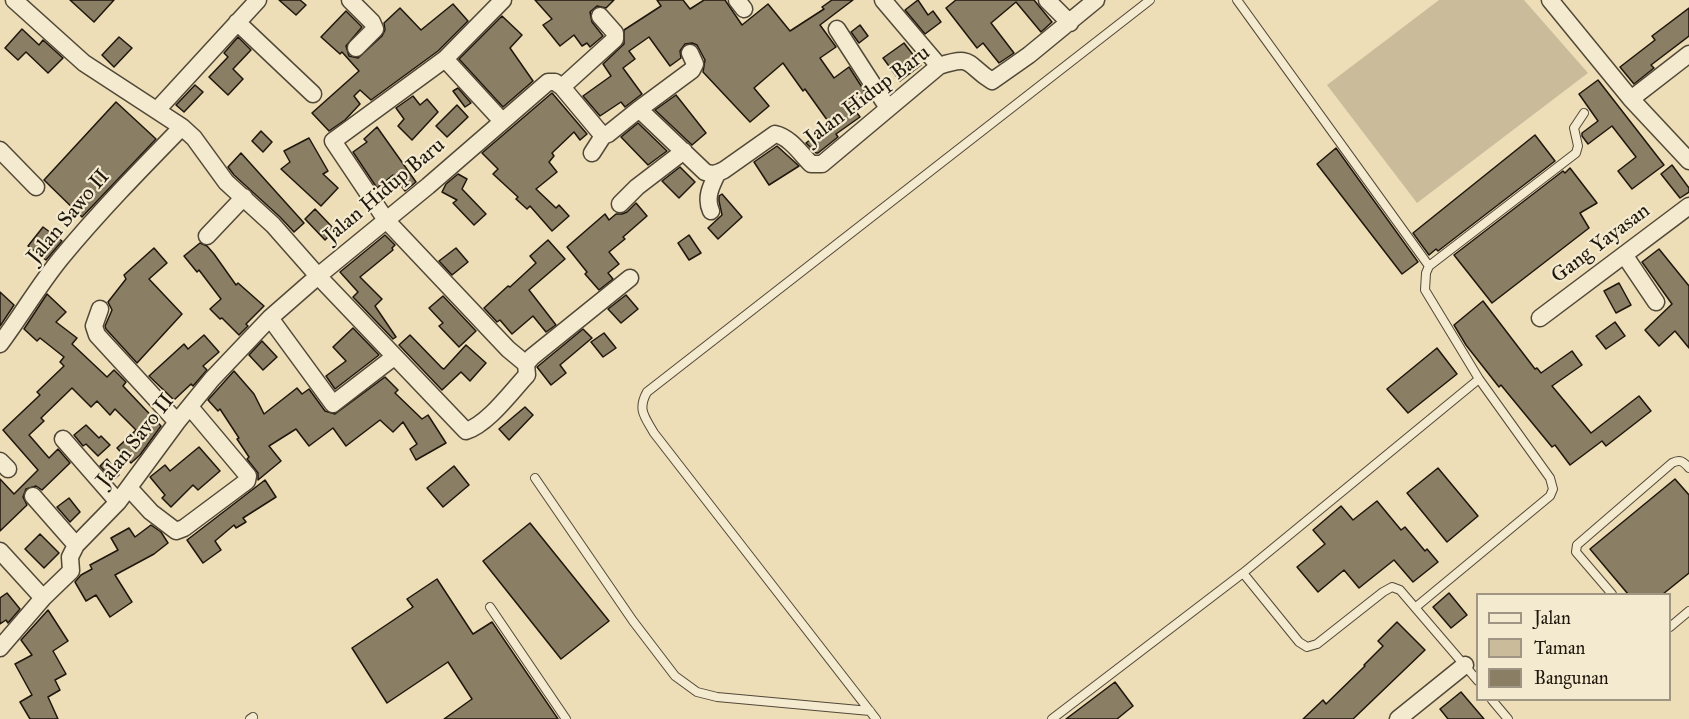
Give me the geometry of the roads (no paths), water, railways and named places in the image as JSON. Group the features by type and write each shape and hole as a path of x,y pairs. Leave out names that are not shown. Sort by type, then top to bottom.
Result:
{"street":[{"path":"14,0 84,63 182,127 194,138 226,182 273,225 394,357 466,431 474,429 497,408 526,375 526,364 532,357 630,278"},
{"path":"157,110 258,0"},
{"path":"350,0 372,22 375,29 356,48"},
{"path":"503,0 445,59 333,141 386,220 507,349 526,364"},
{"path":"883,0 939,66"},
{"path":"1047,0 1070,23"},
{"name":"Jalan Hidup Baru","path":"717,174 775,134 787,139 811,164 822,164 939,66 956,60 966,60 992,81 1029,55 1096,0"},
{"path":"1550,0 1631,99 1685,150"},
{"path":"600,16 615,33 615,39 562,87 603,136"},
{"path":"237,22 313,94"},
{"path":"837,29 888,108"},
{"path":"592,153 603,136 692,70 695,64 690,52"},
{"path":"1631,99 1689,54"},
{"path":"445,59 502,121"},
{"name":"Jalan Hidup Baru","path":"321,279 386,220 548,82 555,82 562,87"},
{"path":"638,110 647,114 705,172 717,174 708,195 708,205 711,211"},
{"name":"Jalan Sawo II","path":"0,344 60,260 118,192 182,127"},
{"path":"0,150 36,187"},
{"path":"620,204 646,180 684,152"},
{"path":"207,236 244,197"},
{"name":"Gang Yayasan","path":"1540,318 1689,206"},
{"path":"1625,256 1656,302"},
{"name":"Jalan Savo II","path":"76,545 118,502 212,379 270,318 321,279"},
{"path":"100,309 94,326 97,335 177,422"},
{"path":"270,318 333,404 394,357"},
{"path":"129,488 151,512 176,531 184,528 247,481 248,476 190,407"},
{"path":"63,439 118,502"},
{"path":"0,648 43,598 71,571 70,557 76,545 33,496"},
{"path":"0,551 43,598"},
{"path":"1398,719 1465,665"}],"lane":[{"path":"873,715 654,433 642,413 641,402 647,392 1150,0"},
{"path":"1237,0 1429,266"},
{"path":"1416,607 1542,504 1550,496 1552,489 1550,478 1479,380 1425,290 1426,273 1429,266 1576,153 1578,147 1574,128 1584,113"},
{"path":"1052,719 1242,573 1479,380"},
{"path":"1611,593 1576,552 1577,544 1672,463 1677,460 1684,462 1689,468"},
{"path":"535,478 633,621 675,676 686,685 697,692 717,697 873,715"},
{"path":"1242,573 1299,642 1307,646 1317,644 1392,587 1400,590 1476,679"},
{"path":"490,607 566,719"},
{"path":"1671,626 1689,610"},
{"path":"1494,701 1508,719"}]}
